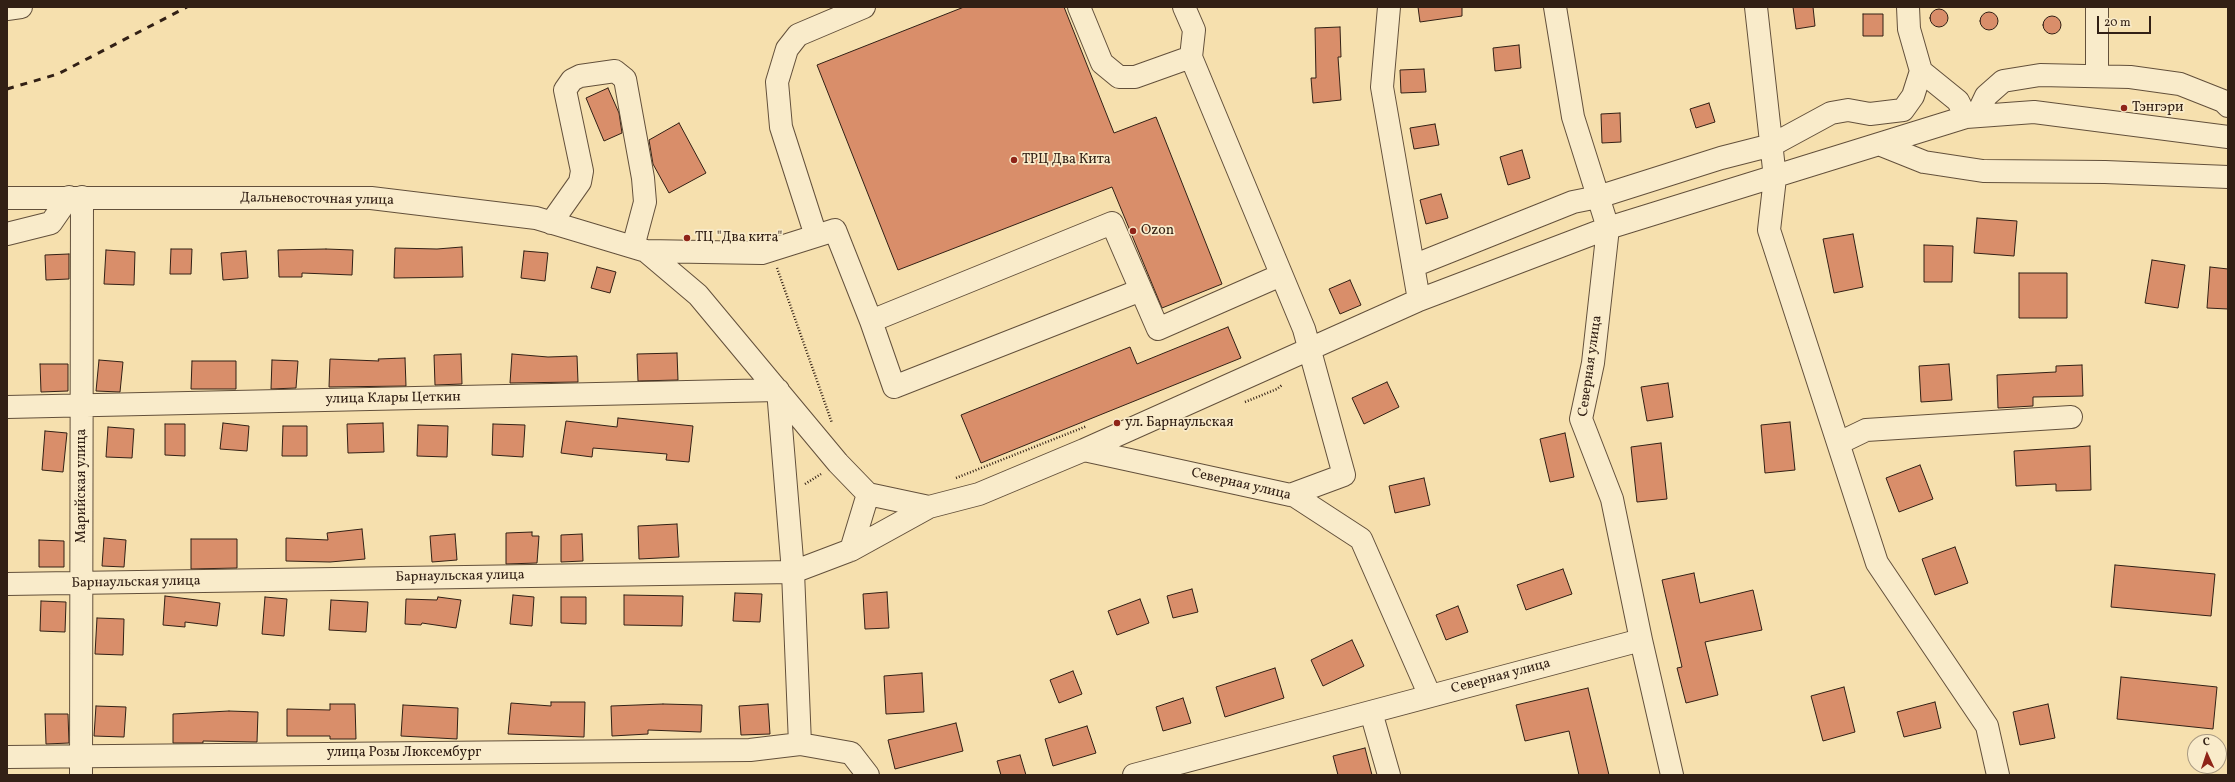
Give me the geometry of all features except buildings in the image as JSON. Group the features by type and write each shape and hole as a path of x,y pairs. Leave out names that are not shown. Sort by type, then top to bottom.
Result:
{"street":[{"path":"7,9 21,7"},
{"path":"816,236 781,127 777,82 787,49 798,35 864,7"},
{"path":"1079,7 1102,63 1119,77 1135,77 1191,57"},
{"path":"1184,7 1194,30 1191,57 1311,350 1344,475 1290,494"},
{"path":"1389,7 1382,87 1419,300"},
{"path":"1555,7 1573,117 1608,228"},
{"path":"1756,7 1775,178 1769,230 1877,563 1987,726 1998,775"},
{"path":"1413,266 1573,202 1598,197 1721,158 1772,145 1831,113 1848,110 1870,114 1903,110 1913,96 1921,71 1909,29 1908,7"},
{"path":"2097,7 2097,76"},
{"path":"551,222 580,182 582,171 565,90 572,80 580,76 615,71 625,79 643,178 645,202 640,249"},
{"path":"1921,71 1958,101 1972,116"},
{"path":"1972,116 1986,96 2003,81 2040,75 2130,77 2180,84 2223,101 2228,106"},
{"path":"640,249 698,295 838,463 868,494 929,507 979,494 1084,450 1311,350 1419,300 1608,228 1775,178 1879,144 1972,116 2034,112 2228,137"},
{"path":"1879,144 1924,162 1983,171 2105,172 2228,178"},
{"path":"7,234 51,223 75,197"},
{"name":"Марийская улица","path":"75,197 82,406 80,765"},
{"name":"Дальневосточная улица","path":"7,198 371,198 536,218 640,249"},
{"path":"871,320 1112,223 1158,329 1281,275"},
{"name":"Северная улица","path":"1608,228 1593,363 1581,419 1612,498 1640,640 1672,775"},
{"path":"640,249 762,253 834,230 871,320 894,387 1141,290"},
{"path":"778,390 793,572 800,744"},
{"name":"улица Клары Цеткин","path":"7,407 778,390"},
{"path":"1839,442 1866,430 2071,417"},
{"name":"Северная улица","path":"1084,450 1290,494 1361,539 1430,696"},
{"path":"851,550 868,494"},
{"name":"Барнаульская улица","path":"7,584 793,572 851,550 929,507"},
{"name":"Северная улица","path":"1134,775 1640,640"},
{"path":"1371,712 1389,775"},
{"name":"улица Розы Люксембург","path":"7,756 80,765 750,750 800,744 851,753 868,775"}],"path":[{"path":"771,250 833,426"},
{"path":"955,478 1084,426 1089,426"},
{"path":"787,496 838,463"}],"railway":[{"path":"7,89 58,74 187,7"}],"place":[{"name":"Тэнгэри","path":"2124,108"},
{"name":"ТРЦ Два Кита","path":"1014,160"},
{"name":"Ozon","path":"1133,231"},
{"name":"ТЦ \"Два кита\"","path":"687,238"},
{"name":"ул. Барнаульская","path":"1117,423"}]}
